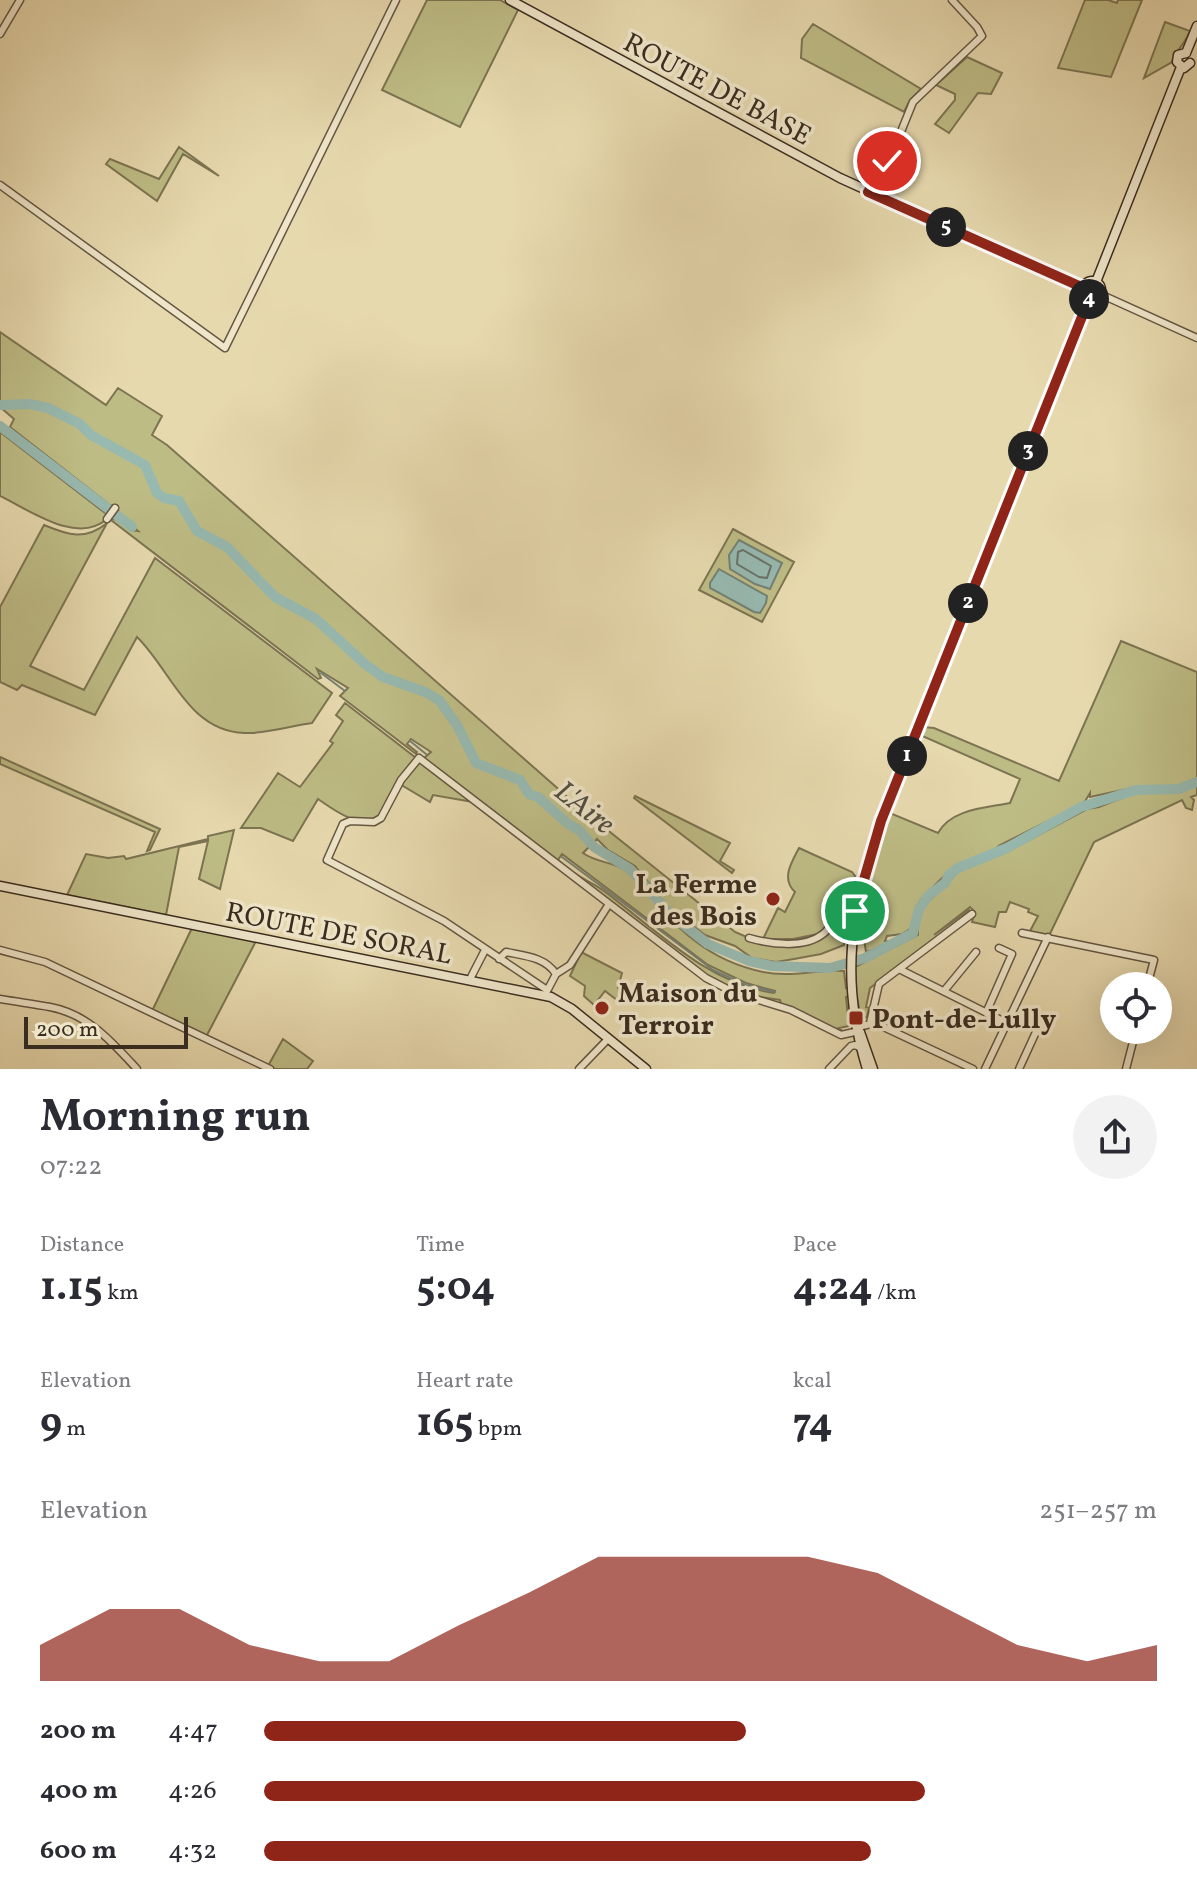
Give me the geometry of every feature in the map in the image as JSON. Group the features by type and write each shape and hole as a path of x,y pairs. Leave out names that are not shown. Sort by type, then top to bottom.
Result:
{"main road":[{"name":"ROUTE DE BASE","path":"510,0 868,192 1083,288"},
{"path":"1096,282 1190,66 1177,62 1177,57 1186,53 1197,26"},
{"path":"1089,299 1083,288 1087,283 1096,282"},
{"path":"1089,299 1100,294 1100,286 1096,282"},
{"path":"870,1069 861,1048 850,960 855,911 881,821 1089,299"},
{"name":"ROUTE DE SORAL","path":"0,886 469,981 546,993 568,1005 646,1069"},
{"path":"858,1029 863,1037 870,1069"}],"street":[{"path":"0,34 20,0"},
{"path":"0,185 225,348 396,0"},
{"path":"868,192 896,144 913,102 982,36 952,0"},
{"path":"1100,294 1197,338"},
{"path":"108,517 115,508"},
{"path":"609,904 570,965 556,974 546,993 444,921 327,860 343,824 350,821 374,822 381,818 401,780 419,758 609,904 683,962 720,986 791,1010 841,1035 875,1023 973,1069"},
{"path":"749,938 784,943 810,940 825,933 838,913 855,911"},
{"path":"870,1023 878,986 972,914"},
{"path":"1022,933 1154,960 1151,972"},
{"path":"985,1069 1048,937"},
{"path":"986,1013 1012,954 999,948"},
{"path":"0,950 45,962 270,1069"},
{"path":"469,981 485,950"},
{"path":"499,959 506,952 532,957 552,968 556,974"},
{"path":"944,991 976,952"},
{"path":"899,969 1007,1023"},
{"path":"0,999 53,1007 81,1019 107,1036 137,1069"},
{"path":"1019,1069 1041,1021"},
{"path":"579,1069 608,1039"},
{"path":"1126,1069 1132,1044"},
{"path":"829,1069 851,1046 861,1048"}],"shaded area":[{"path":"427,0 500,0 518,10 460,127 382,90"},
{"path":"1085,0 1117,3 1118,0 1142,0 1111,77 1058,68"},
{"path":"1165,22 1190,31 1172,62 1144,78"},
{"path":"813,24 921,89 904,112 801,58 802,39"},
{"path":"967,57 1002,73 991,94 978,93 949,133 935,124 955,100 955,94 936,85"},
{"path":"179,147 219,176 183,154 157,201 106,164 110,159 159,179"},
{"path":"0,332 106,405 118,388 162,416 152,435 580,808 735,932 749,938 749,941 774,946 802,945 847,916 844,945 821,954 776,962 752,958 735,946 705,935 669,908 635,866 608,850 597,839 583,853 626,871 689,936 704,948 741,966 783,974 844,971 846,988 855,982 855,967 918,935 923,907 959,871 1007,852 1087,809 1137,792 1171,793 1197,785 1197,795 1191,797 1194,800 1192,810 1186,808 1182,800 1094,842 1049,936 1029,933 1038,916 1010,902 1006,912 999,912 995,927 972,922 975,912 970,907 934,935 969,910 971,913 870,988 867,1017 861,1018 856,993 846,997 849,1026 839,1028 844,1033 781,1004 780,1000 748,995 716,982 574,876 576,874 603,890 706,967 750,987 775,991 746,983 708,965 562,854 558,860 564,866 424,758 431,752 411,739 407,744 416,754 340,696 348,688 317,669 321,678 318,679 111,520 116,519 131,530 138,531 119,514 118,509 10,427 14,419 0,407"},
{"path":"0,432 109,516 107,519 95,526 68,527 40,517 0,496"},
{"path":"107,523 30,666 84,690 155,558 332,693 312,723 244,733 225,730 208,722 182,697 137,637 95,715 22,685 17,690 0,682 0,607 44,525 84,534"},
{"path":"733,529 794,562 762,622 699,590"},
{"path":"1121,641 1197,672 1197,778 1177,786 1141,786 1090,797 1090,793 1084,803 1000,845 989,854 953,867 921,899 910,929 902,934 887,936 885,941 891,942 890,945 866,952 864,939 856,941 858,925 869,876 890,813 938,833 960,814 1010,803 1020,779 920,735 923,727 934,728 1059,781"},
{"path":"345,703 473,802 433,795 430,802 398,783 384,811 371,821 346,817 318,799 293,841 261,828 241,828 278,773 300,787 333,743 330,741 343,721 336,715"},
{"path":"0,757 160,829 150,850 147,851 155,832 0,764"},
{"path":"634,798 730,843 720,861 734,870 732,873"},
{"path":"234,830 220,889 199,879 208,841 179,847 166,915 67,895 86,854 108,858 124,856 126,859"},
{"path":"799,848 852,872 855,876 848,904 834,912 827,926 818,934 793,939 763,939 778,908 785,912 795,892 788,876"},
{"path":"192,928 256,941 206,1037 152,1011"},
{"path":"581,952 622,973 618,988 628,998 622,1004 605,991 594,1005 584,996 585,986 570,976"},
{"path":"283,1039 313,1061 307,1069 275,1069 268,1066"}],"water":[{"path":"739,540 782,563 770,589 730,569 729,555"},
{"path":"719,569 767,596 760,613 710,588"}],"waterway":[{"name":"L'Aire","path":"0,405 30,404 48,408 80,424 91,435 145,465 157,493 179,501 197,531 227,547 275,597 316,619 383,677 439,700 457,725 476,763 520,780 529,794 538,797 579,830 594,847 630,869 671,915 708,944 749,961 772,966 830,968 865,958 913,933 919,909 929,895 958,868 1007,848 1081,807 1136,790 1179,789 1197,782"},
{"path":"0,426 132,527"},
{"path":"321,673 345,691"},
{"path":"410,741 426,754"},
{"path":"562,857 713,970 746,985 775,992"}],"place":[{"name":"La Ferme des Bois","path":"773,899"},
{"name":"Maison du Terroir","path":"602,1008"},
{"name":"Pont-de-Lully","path":"856,1018"}],"route":[{"path":"855,911 881,821 1089,299 1083,288 1077,285 868,192 887,161"}]}
